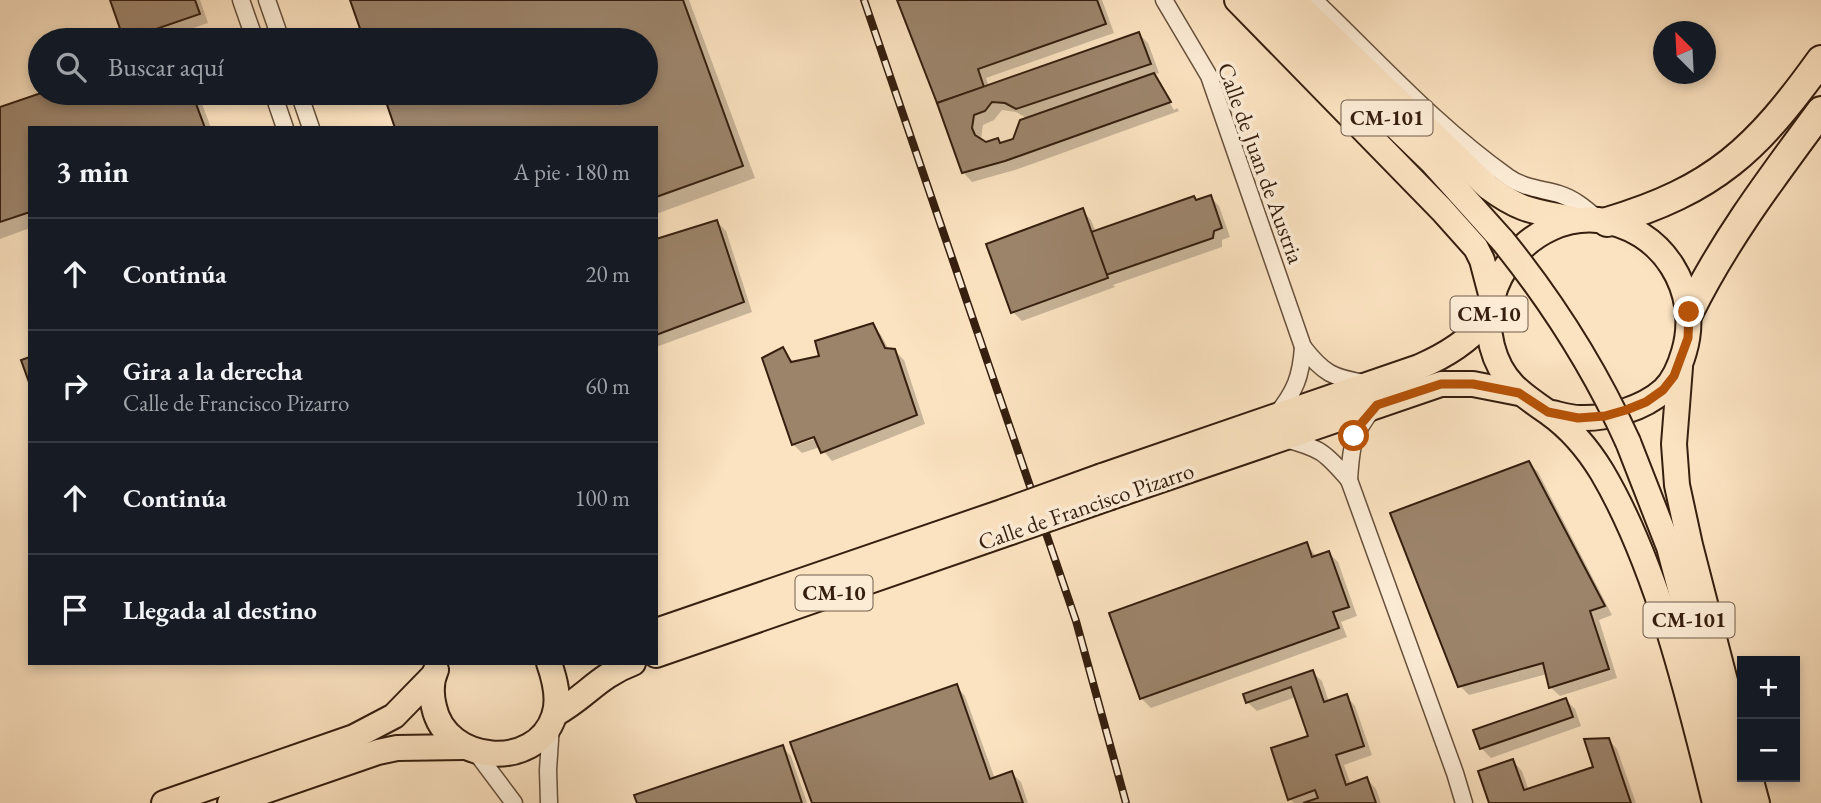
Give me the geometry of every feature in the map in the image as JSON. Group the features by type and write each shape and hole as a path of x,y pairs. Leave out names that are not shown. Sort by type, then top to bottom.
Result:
{"highway":[{"name":"CM-10","path":"1582,220 1645,211 1678,197 1738,157 1768,128 1821,60"},
{"name":"CM-10","path":"1689,312 1737,227 1821,111"}],"main road":[{"path":"1237,0 1476,248 1482,260 1490,308"},
{"name":"CM-101","path":"1265,0 1433,163 1503,240 1558,314 1603,391 1649,491 1669,547 1737,803"},
{"path":"1293,0 1488,187 1519,207 1534,213 1582,220"},
{"name":"CM-10","path":"1582,220 1638,233 1664,253 1681,281 1689,312 1688,338 1681,363 1663,390 1646,402 1626,410 1605,416 1578,418 1548,412 1519,393 1502,371 1492,346 1490,308 1501,273 1517,251 1539,234 1582,220"},
{"name":"Calle de Francisco Pizarro","path":"1374,395 1471,338 1490,308"},
{"path":"1681,363 1674,444 1677,485 1737,728"},
{"name":"Calle de Francisco Pizarro","path":"658,654 1008,522 1374,395 1441,384 1473,384 1519,393"},
{"path":"1548,412 1573,433 1592,457 1630,529 1674,649 1715,803"},
{"name":"Calle de Francisco Pizarro","path":"658,630 1008,522"},
{"path":"550,665 557,694 553,719"},
{"path":"230,803 378,751 397,748 469,749 495,755 515,751 530,745 553,719 607,674 628,665"},
{"path":"436,670 430,693 441,727 469,749"},
{"path":"164,803 372,729 400,711 436,670"},
{"path":"1751,782 1757,803"}],"street":[{"path":"241,0 251,28"},
{"path":"267,0 277,28"},
{"name":"Calle de Juan de Austria","path":"1164,0 1209,76 1303,347"},
{"path":"1314,0 1461,142 1511,180 1570,198 1581,204 1582,220"},
{"path":"277,105 284,126"},
{"path":"303,105 310,126"},
{"path":"1544,192 1557,205 1582,220"},
{"path":"1303,347 1319,368 1374,395 1354,436 1349,480"},
{"path":"1303,347 1302,373 1277,427 1313,446 1331,460 1349,480 1464,803"},
{"path":"549,803 548,770 553,719"},
{"path":"469,749 514,803"}],"building":[{"path":"110,0 195,0 200,14 159,28 120,28"},
{"path":"350,0 683,0 743,166 658,196 658,126 394,126 387,105 658,105 658,28 360,28"},
{"path":"897,0 1097,0 1106,24 978,69 984,87 937,103"},
{"path":"1139,32 1151,64 1016,109 1005,103 992,102 985,111 974,115 972,128 975,135 986,142 998,138 1000,143 1013,139 1020,120 1154,73 1171,102 1005,161 962,173 937,103"},
{"path":"28,97 28,105 196,105 204,126 28,126 28,213 0,222 0,107"},
{"path":"1211,195 1222,228 1214,231 1213,238 1106,275 1091,232 1194,196 1196,200"},
{"path":"1083,208 1108,278 1011,313 986,244"},
{"path":"717,220 744,302 658,334 658,238"},
{"path":"873,323 885,348 895,349 917,415 821,453 814,437 792,445 762,358 783,347 791,362 819,356 815,341"},
{"path":"28,358 28,379 21,360"},
{"path":"1529,461 1605,606 1590,611 1609,669 1549,688 1543,663 1458,687 1390,513"},
{"path":"1307,542 1312,557 1329,551 1349,607 1333,612 1339,628 1140,699 1109,613"},
{"path":"1313,670 1324,702 1347,694 1364,746 1336,755 1346,785 1367,777 1376,803 1303,803 1318,798 1315,790 1288,800 1271,748 1308,736 1291,687 1246,703 1243,694"},
{"path":"957,684 990,779 1012,771 1023,803 812,803 790,742"},
{"path":"1566,698 1573,717 1480,749 1473,730"},
{"path":"1609,738 1631,803 1489,803 1478,771 1513,759 1524,790 1593,767 1584,739"},
{"path":"783,745 802,803 637,803 634,795"}],"railway":[{"path":"864,0 1076,621 1126,803"}],"route":[{"path":"1354,436 1377,405 1441,384 1473,384 1519,393 1548,412 1578,418 1605,416 1626,410 1646,402 1663,390 1674,376 1688,338 1689,312"}]}
